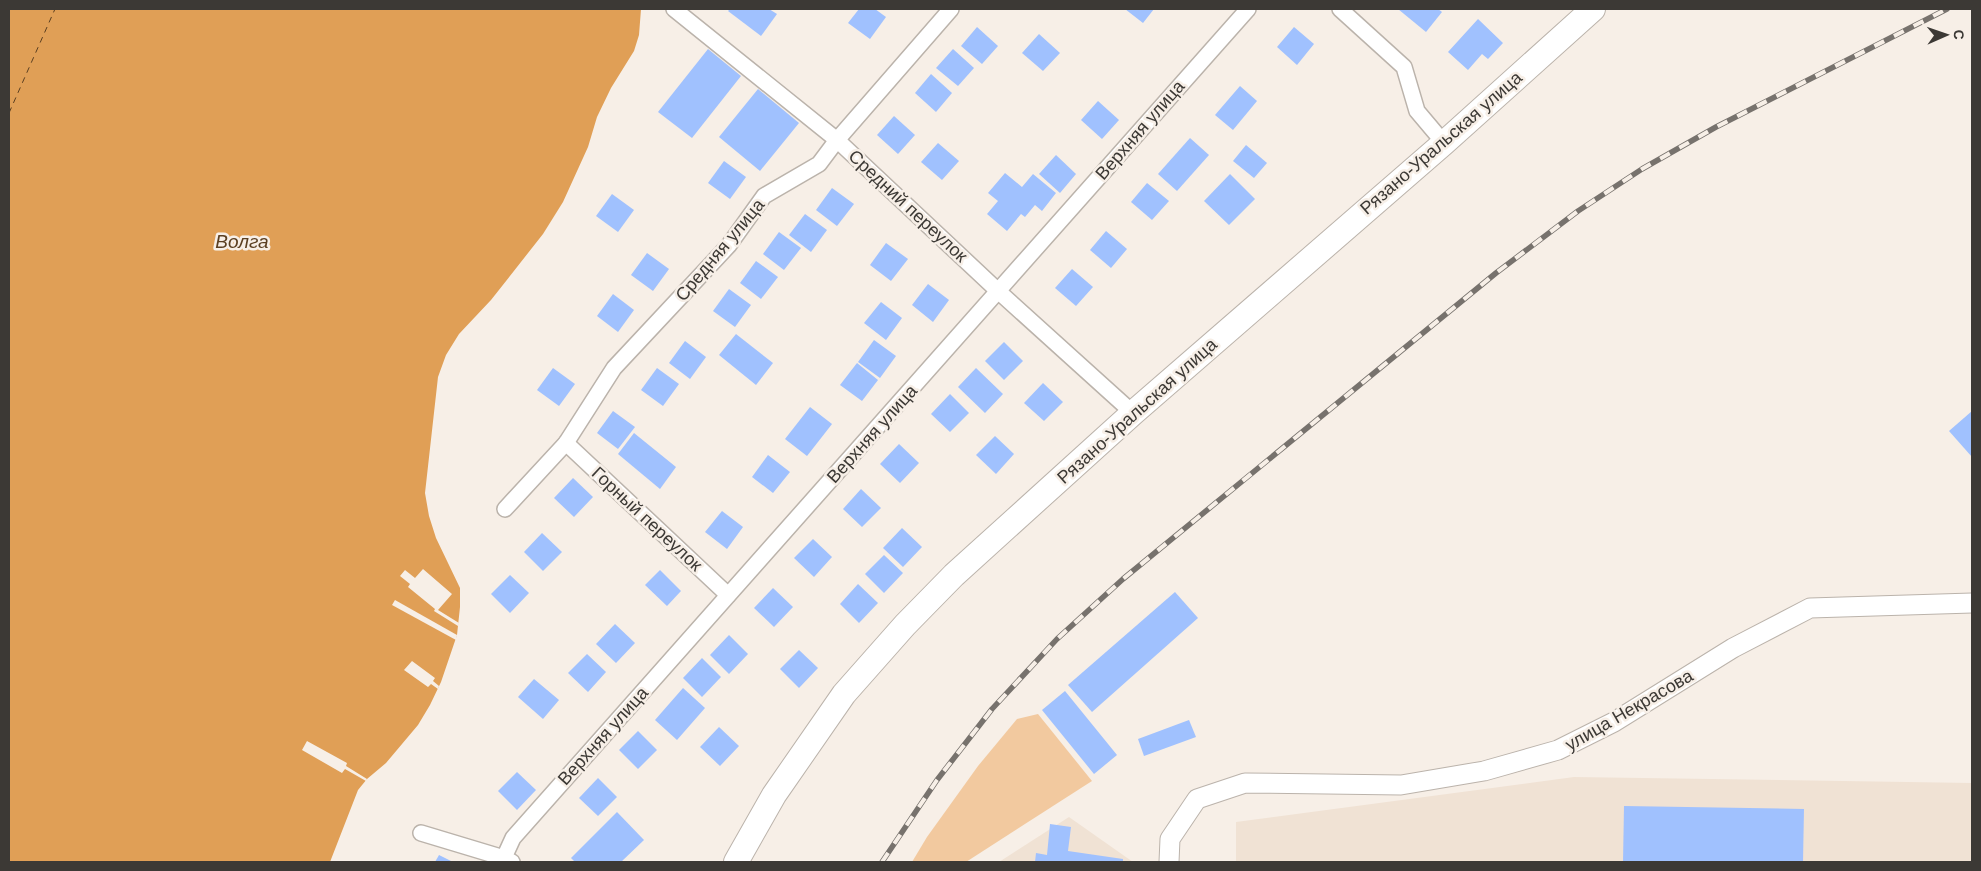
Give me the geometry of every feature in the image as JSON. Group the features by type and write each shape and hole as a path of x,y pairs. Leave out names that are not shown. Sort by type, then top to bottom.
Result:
{"main road":[{"name":"Рязано-Уральская улица","path":"736,862 774,795 844,694 904,625 954,574 1133,412 1444,143 1593,9"}],"street":[{"name":"Средний переулок","path":"674,9 838,140 998,291 1133,412"},
{"name":"Средняя улица","path":"505,509 566,443 614,368 729,245 764,196 819,164 951,9"},
{"name":"Верхняя улица","path":"506,861 513,838 1248,9"},
{"path":"1340,9 1404,67 1417,111 1444,143"},
{"name":"Горный переулок","path":"566,443 728,595"},
{"name":"улица Некрасова","path":"1169,862 1170,839 1198,799 1245,783 1401,785 1484,771 1558,750 1614,722 1733,648 1810,608 1972,603"},
{"path":"421,833 506,861"}],"shaded area":[{"path":"1038,714 1092,781 966,862 912,862 927,837 978,766 1017,719"},
{"path":"1574,777 1972,783 1972,862 1236,862 1236,822"},
{"path":"1069,817 1133,862 999,862"}],"water":[{"name":"Волга","path":"9,9 641,9 639,35 634,51 611,88 597,117 588,147 563,202 543,234 491,300 459,334 446,355 438,377 425,493 429,516 436,538 460,588 457,635 441,682 418,725 386,763 367,779 358,790 330,862 9,862"}],"pier":[{"path":"423,569 452,594 438,610 459,623 458,626 434,611 435,609 408,587 410,584 400,576 405,570 415,578"},
{"path":"395,600 457,635 456,640 392,605"},
{"path":"412,661 435,678 433,681 439,686 438,689 431,684 428,687 404,670"},
{"path":"307,741 347,763 346,766 367,779 366,781 345,769 342,773 302,750"}],"building":[{"path":"730,9 769,9 777,14 761,36 728,11"},
{"path":"859,9 875,9 886,17 870,39 848,23"},
{"path":"1125,9 1154,9 1143,23"},
{"path":"1398,9 1438,9 1442,12 1426,32"},
{"path":"1478,19 1503,43 1488,59 1482,54 1468,70 1448,52"},
{"path":"977,27 998,46 982,64 961,46"},
{"path":"1294,27 1314,44 1297,65 1277,47"},
{"path":"1039,34 1060,53 1043,71 1022,53"},
{"path":"708,49 741,76 692,138 658,112"},
{"path":"953,49 974,68 958,86 936,68"},
{"path":"931,74 952,93 936,112 915,93"},
{"path":"1240,86 1257,101 1233,130 1215,115"},
{"path":"758,89 799,123 760,171 719,137"},
{"path":"1098,101 1119,120 1102,139 1081,120"},
{"path":"894,116 915,135 898,154 877,135"},
{"path":"1190,138 1209,155 1177,191 1158,174"},
{"path":"938,143 959,161 942,180 921,162"},
{"path":"1246,145 1267,163 1254,178 1233,161"},
{"path":"1056,155 1076,174 1060,193 1039,174"},
{"path":"724,161 746,177 730,199 708,183"},
{"path":"1005,173 1022,187 1033,174 1056,193 1042,211 1035,205 1025,217 1021,214 1007,231 987,214 998,201 988,193"},
{"path":"1230,174 1255,199 1229,225 1204,201"},
{"path":"1147,183 1169,201 1152,220 1131,202"},
{"path":"832,188 854,204 837,226 816,210"},
{"path":"612,194 634,210 618,232 596,216"},
{"path":"805,214 827,230 811,252 789,235"},
{"path":"1106,231 1127,249 1111,268 1090,250"},
{"path":"779,232 801,248 784,270 763,254"},
{"path":"886,243 908,259 891,281 870,265"},
{"path":"647,253 669,269 653,291 631,275"},
{"path":"756,261 778,277 761,299 740,283"},
{"path":"1072,269 1093,287 1076,306 1055,288"},
{"path":"928,284 949,300 933,322 912,305"},
{"path":"729,289 751,305 735,327 713,311"},
{"path":"613,294 634,310 618,332 597,316"},
{"path":"881,302 902,318 886,340 864,323"},
{"path":"736,334 773,363 756,385 719,355"},
{"path":"874,340 896,356 880,378 858,362"},
{"path":"685,341 706,357 690,379 669,363"},
{"path":"1004,342 1023,361 1004,380 985,361"},
{"path":"857,363 878,380 862,401 840,385"},
{"path":"553,368 575,384 559,406 537,390"},
{"path":"657,368 679,384 663,406 641,390"},
{"path":"976,368 1003,394 985,413 958,387"},
{"path":"1043,383 1063,402 1044,421 1024,403"},
{"path":"950,394 969,413 950,432 931,414"},
{"path":"810,407 832,424 807,456 785,439"},
{"path":"613,411 635,427 618,449 597,433"},
{"path":"1972,411 1972,457 1949,431"},
{"path":"634,433 676,467 660,489 618,454"},
{"path":"995,436 1014,454 996,474 976,455"},
{"path":"899,444 919,463 900,483 880,464"},
{"path":"768,455 790,472 773,493 752,477"},
{"path":"573,478 593,497 574,517 554,498"},
{"path":"861,489 881,508 862,527 843,509"},
{"path":"722,511 743,527 727,549 705,532"},
{"path":"902,528 922,547 903,567 883,548"},
{"path":"542,533 562,552 543,571 524,552"},
{"path":"813,539 832,557 814,577 794,558"},
{"path":"884,555 903,573 884,593 865,574"},
{"path":"660,570 681,591 667,606 645,585"},
{"path":"510,575 529,593 510,613 491,594"},
{"path":"858,584 878,603 859,623 840,604"},
{"path":"773,588 793,607 774,627 754,608"},
{"path":"1175,592 1198,618 1092,712 1068,685"},
{"path":"615,624 635,643 616,663 596,644"},
{"path":"729,635 748,654 729,674 710,655"},
{"path":"799,650 818,668 799,688 780,669"},
{"path":"587,654 606,672 588,692 568,673"},
{"path":"702,658 721,677 702,697 683,678"},
{"path":"534,679 559,700 543,719 518,697"},
{"path":"683,688 705,708 677,740 655,720"},
{"path":"1065,691 1117,755 1094,774 1042,710"},
{"path":"1189,720 1196,737 1144,756 1138,739"},
{"path":"719,727 739,746 720,766 700,747"},
{"path":"638,731 657,750 638,769 619,750"},
{"path":"517,772 536,790 517,810 498,791"},
{"path":"598,778 617,797 598,816 579,798"},
{"path":"1624,806 1804,809 1803,862 1623,862"},
{"path":"617,812 644,840 621,862 575,862 571,858"},
{"path":"1050,824 1071,827 1068,851 1123,859 1123,862 1035,862 1036,853 1047,855"},
{"path":"439,855 453,862 435,862"}],"ferry route":[{"path":"9,113 55,9"}],"railway":[{"path":"882,862 937,780 992,709 1057,639 1123,579 1496,273 1578,211 1642,169 1716,127 1947,9"}]}
